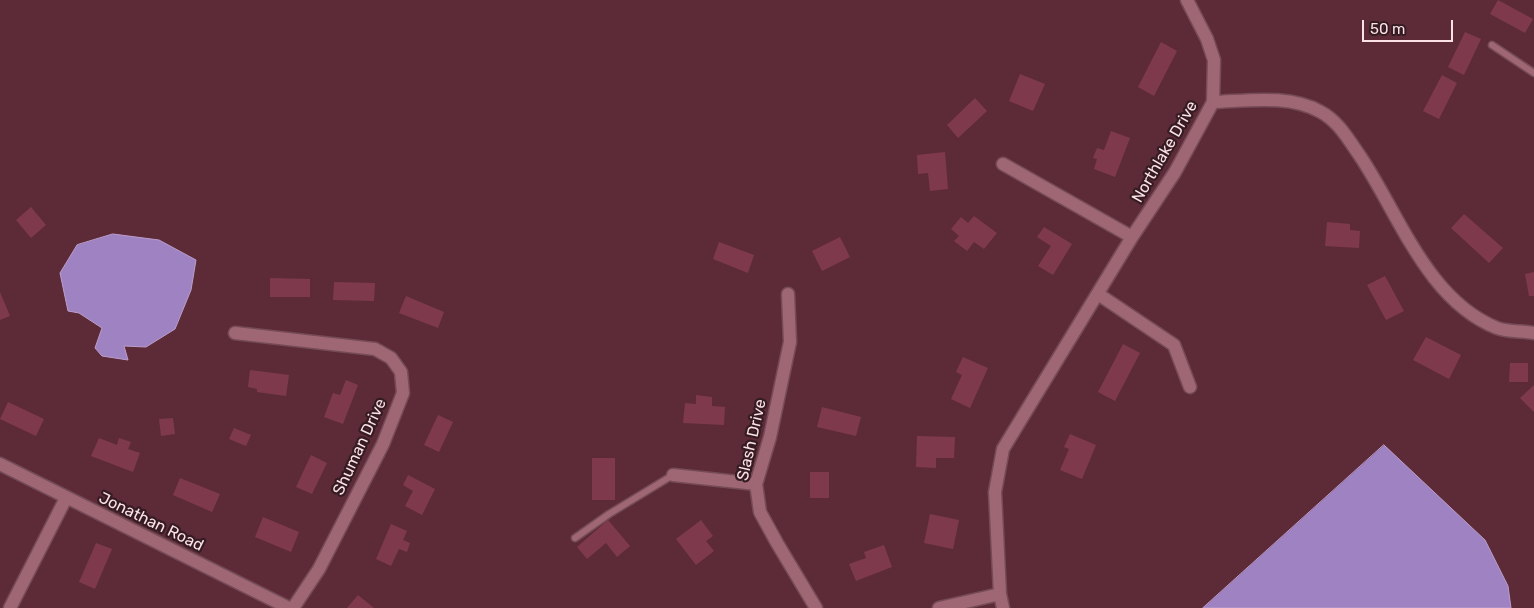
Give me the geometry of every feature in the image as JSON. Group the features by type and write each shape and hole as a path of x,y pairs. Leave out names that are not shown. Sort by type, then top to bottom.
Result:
{"street":[{"path":"1187,0 1207,39 1214,60 1213,102"},
{"name":"Northlake Drive","path":"1003,608 1000,594 995,492 1003,449 1132,237 1175,172 1213,102 1291,101 1319,111 1338,123 1364,163 1418,257 1458,303 1476,318 1499,329 1534,332"},
{"path":"1003,164 1132,237"},
{"name":"Slash Drive","path":"788,294 790,342 770,437 756,484 760,512 816,608"},
{"path":"1098,294 1174,345 1190,387"},
{"name":"Shuman Drive","path":"235,333 375,349 391,358 401,372 403,393 383,444 319,569 293,608"},
{"name":"Jonathan Road","path":"0,464 289,608"},
{"path":"673,475 756,484"},
{"path":"10,608 66,498"},
{"path":"940,608 1000,594"}],"lane":[{"path":"1492,46 1534,73"},
{"path":"574,538 673,475"}],"shaded area":[{"path":"113,234 159,240 196,260 191,290 175,329 146,347 124,346 128,360 102,356 95,348 102,328 79,313 68,311 60,273 77,245"},
{"path":"1384,445 1485,540 1508,586 1511,608 1203,608"}],"building":[{"path":"1498,0 1533,19 1525,33 1490,14"},
{"path":"1465,32 1481,39 1464,75 1448,67"},
{"path":"1161,42 1177,51 1154,96 1138,87"},
{"path":"1020,74 1045,84 1033,111 1009,101"},
{"path":"1442,75 1457,83 1439,119 1423,111"},
{"path":"975,98 987,111 958,138 947,125"},
{"path":"1111,131 1130,138 1115,177 1094,169 1097,159 1093,158 1097,148 1104,150"},
{"path":"945,152 948,189 930,191 928,173 918,174 917,155"},
{"path":"31,207 46,225 31,238 16,220"},
{"path":"1464,214 1503,248 1489,263 1451,228"},
{"path":"974,216 997,233 984,249 974,242 967,251 954,241 959,236 951,229 961,217 968,223"},
{"path":"1327,222 1350,224 1350,230 1360,231 1359,248 1325,246"},
{"path":"1044,227 1072,244 1053,275 1038,266 1051,246 1037,237"},
{"path":"840,237 850,257 822,271 812,251"},
{"path":"719,242 754,255 748,273 713,259"},
{"path":"1534,272 1534,296 1529,296 1525,274"},
{"path":"1385,276 1404,311 1386,320 1367,285"},
{"path":"270,278 310,279 310,297 270,297"},
{"path":"334,282 375,283 374,301 333,300"},
{"path":"0,292 10,316 0,320"},
{"path":"406,296 444,312 438,328 399,313"},
{"path":"1426,337 1461,355 1449,379 1413,360"},
{"path":"1123,344 1140,353 1115,401 1098,392"},
{"path":"963,357 988,368 970,408 951,399 962,375 956,372"},
{"path":"1510,363 1528,363 1528,382 1509,382"},
{"path":"250,370 289,375 286,396 257,392 257,389 248,387"},
{"path":"346,380 358,385 343,424 324,417 333,393 340,395"},
{"path":"1534,385 1534,412 1520,398"},
{"path":"696,395 712,397 712,406 725,407 724,425 683,423 685,403 696,404"},
{"path":"8,402 44,419 36,436 0,419"},
{"path":"822,407 861,417 856,436 817,427"},
{"path":"438,415 453,422 439,452 424,445"},
{"path":"173,418 175,434 161,436 159,419"},
{"path":"234,428 251,435 246,446 229,439"},
{"path":"1070,434 1096,445 1082,479 1060,470 1069,449 1064,447"},
{"path":"917,436 955,437 954,458 936,458 936,468 916,467"},
{"path":"99,438 117,445 119,438 131,442 128,449 140,453 133,472 91,456"},
{"path":"311,455 327,463 312,494 296,487"},
{"path":"592,458 615,458 615,500 592,500"},
{"path":"810,472 829,472 829,498 810,498"},
{"path":"408,475 435,489 422,515 405,506 413,491 403,485"},
{"path":"180,478 220,494 212,512 173,495"},
{"path":"930,514 959,520 953,549 924,543"},
{"path":"263,517 299,532 291,552 255,537"},
{"path":"608,520 630,546 617,557 606,543 587,559 577,547"},
{"path":"701,520 713,536 706,541 714,551 696,565 676,539"},
{"path":"391,524 407,531 403,540 410,543 407,552 399,549 391,566 376,559"},
{"path":"96,543 112,549 95,589 79,582"},
{"path":"884,545 892,567 856,581 849,564 866,558 864,552"},
{"path":"358,595 374,608 347,608"}]}
